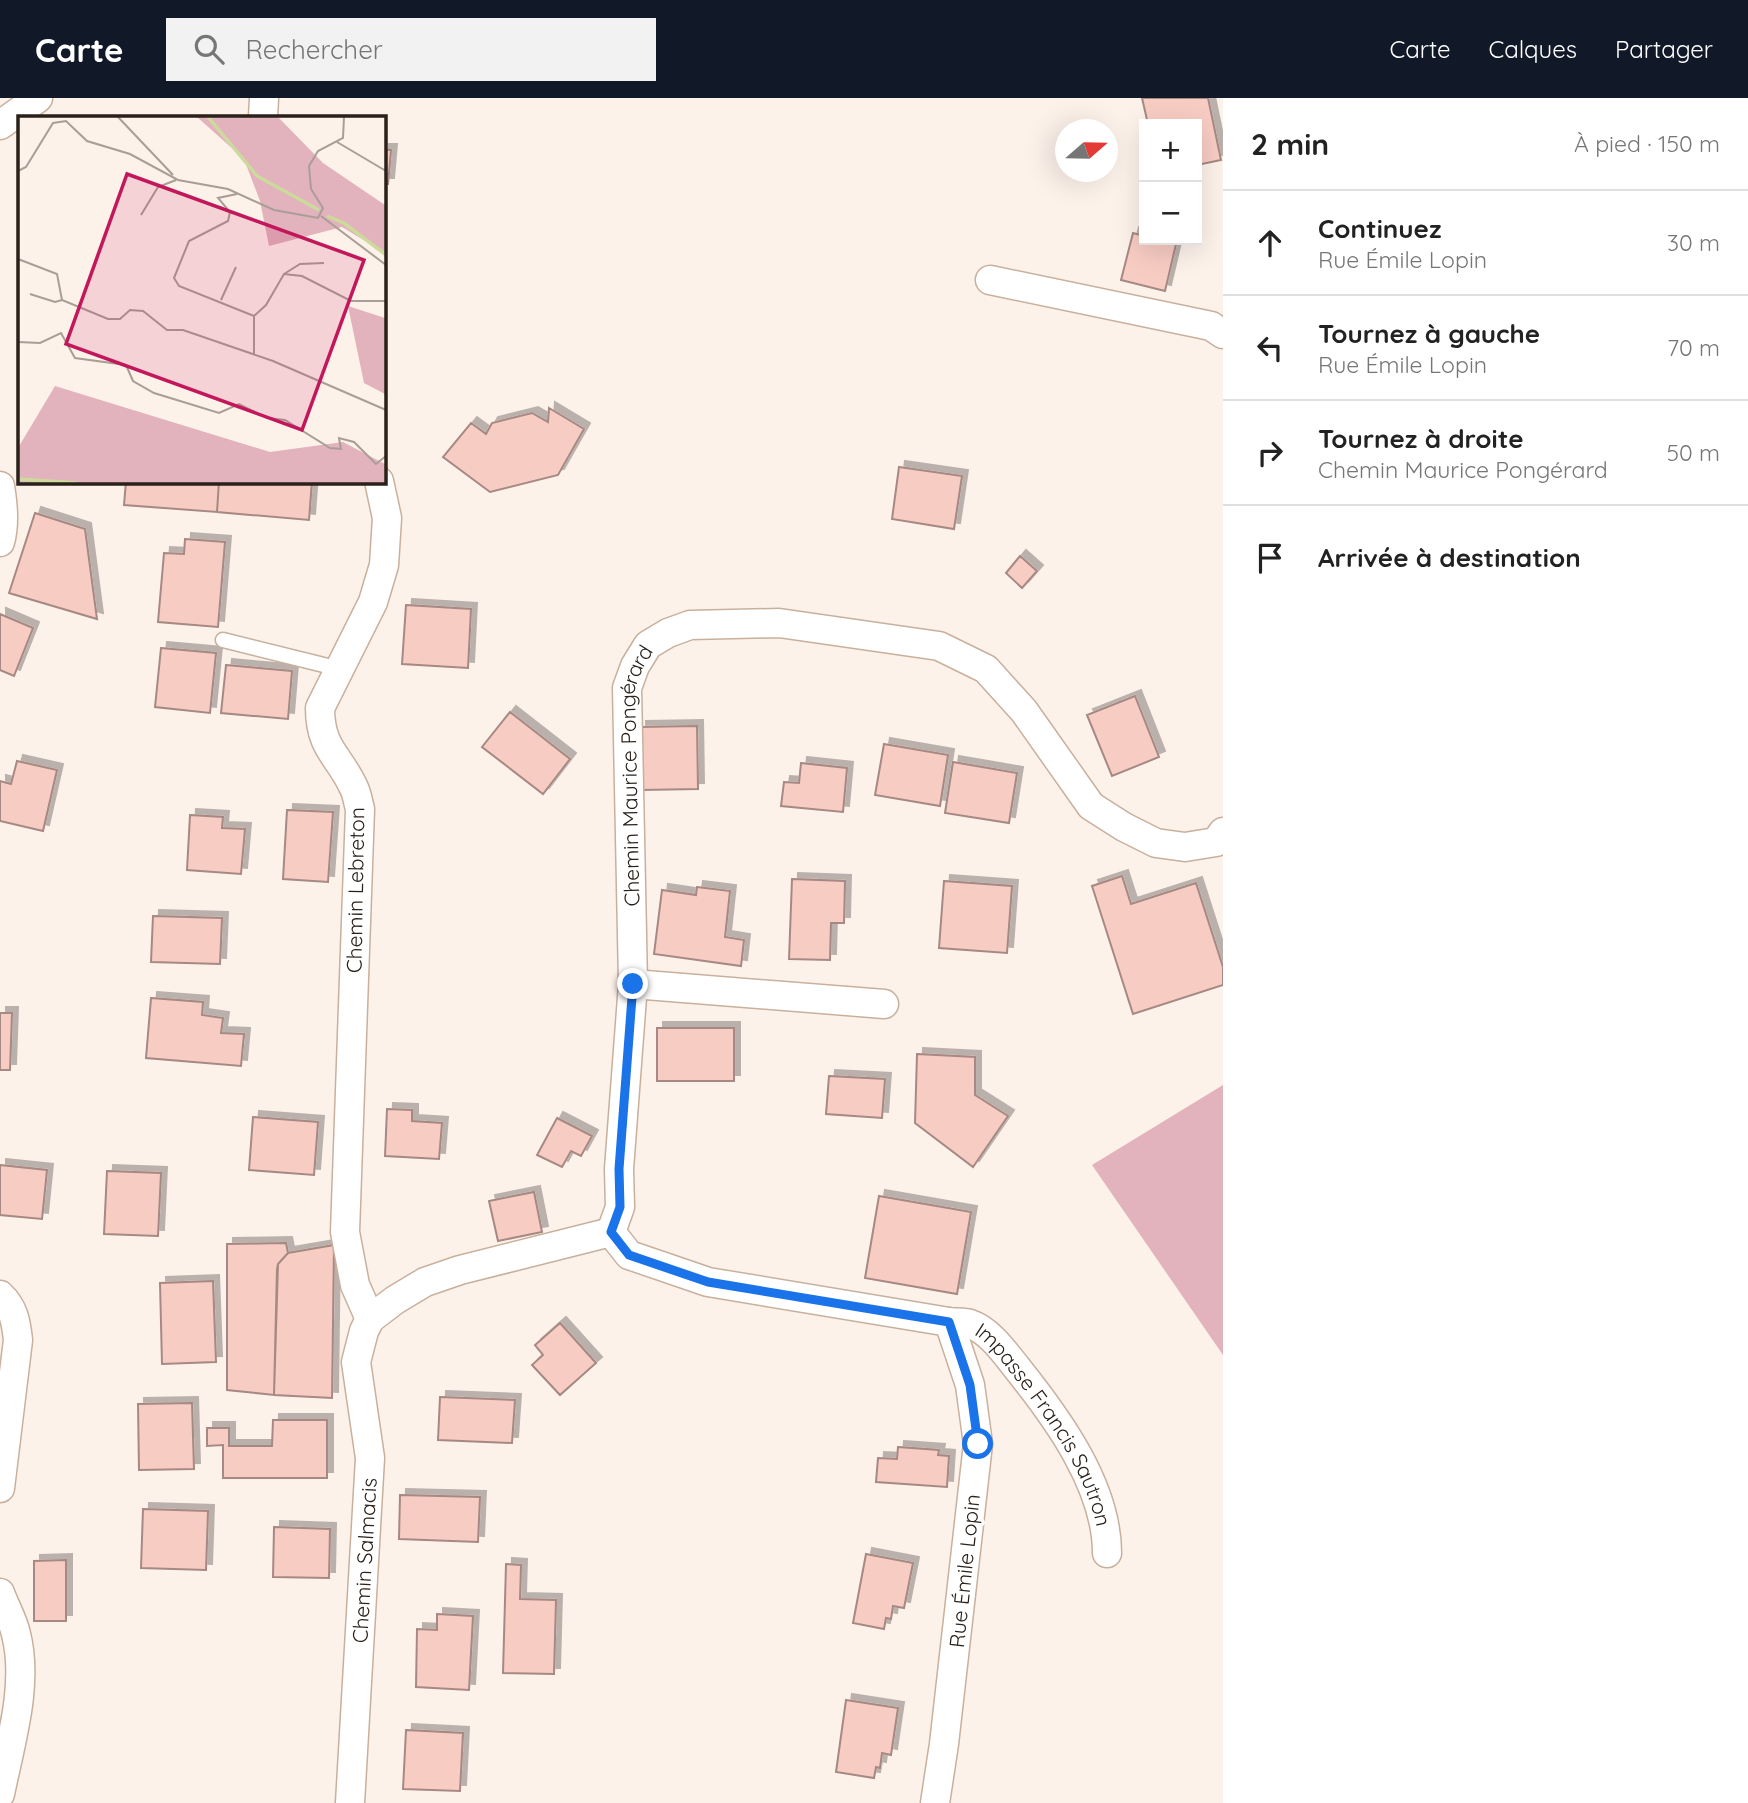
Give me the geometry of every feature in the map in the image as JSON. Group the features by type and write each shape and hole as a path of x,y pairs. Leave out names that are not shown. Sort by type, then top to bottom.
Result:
{"street":[{"path":"0,125 38,98"},
{"path":"263,116 264,98"},
{"path":"990,281 1211,326 1223,334"},
{"name":"Chemin Lebreton","path":"370,1319 355,1284 345,1232 360,809 354,788 326,743 320,727 320,708 373,602 384,565 387,518 379,483"},
{"path":"0,486 3,531 0,542"},
{"name":"Chemin Maurice Pongérard","path":"611,1232 620,1207 619,1169 633,984 627,688 635,666 648,645 668,633 690,625 779,623 939,646 986,669 1024,711 1091,806 1156,843 1185,847 1205,845 1216,842 1223,832"},
{"path":"633,984 884,1004"},
{"path":"370,1319 425,1282 460,1270 611,1232 629,1255 708,1282 949,1322"},
{"path":"0,1295 16,1318 18,1340 0,1488"},
{"name":"Chemin Salmacis","path":"350,1803 370,1458 356,1362 359,1344 370,1319"},
{"name":"Impasse Francis Sautron","path":"949,1322 972,1325 988,1336 1006,1353 1045,1403 1078,1454 1096,1498 1107,1538 1107,1553"},
{"name":"Rue Émile Lopin","path":"935,1803 978,1444 970,1385 949,1322"},
{"path":"0,1593 16,1633 21,1670 0,1794"}],"lane":[{"path":"223,640 340,669"}],"shaded area":[{"path":"1223,1085 1223,1355 1092,1165"}],"building":[{"path":"1142,98 1208,98 1221,160 1202,164 1202,119 1147,119"},
{"path":"385,150 391,150 388,184 385,184"},
{"path":"1133,233 1139,235 1139,245 1176,245 1165,291 1121,280"},
{"path":"549,408 584,429 558,475 490,492 443,457 471,423 486,434 492,423 532,413 548,422"},
{"path":"899,467 962,476 954,529 892,519"},
{"path":"126,483 219,483 217,512 124,505"},
{"path":"219,483 312,483 309,520 217,512"},
{"path":"35,513 85,529 97,619 9,593"},
{"path":"185,539 225,542 218,627 158,622 164,553 184,554"},
{"path":"1020,556 1037,571 1022,588 1006,573"},
{"path":"406,605 471,609 468,668 402,664"},
{"path":"0,614 33,628 14,676 0,670"},
{"path":"161,648 216,653 210,713 155,707"},
{"path":"226,665 292,671 288,719 221,713"},
{"path":"1135,696 1159,757 1112,776 1087,715"},
{"path":"510,712 570,759 543,794 482,747"},
{"path":"697,726 698,789 642,790 640,727"},
{"path":"884,744 948,755 940,806 875,795"},
{"path":"17,761 57,770 43,831 0,821 0,781 11,784"},
{"path":"953,762 1017,773 1009,823 945,813"},
{"path":"801,763 847,768 843,812 781,806 784,782 799,783"},
{"path":"287,810 333,812 328,882 283,879"},
{"path":"190,815 223,817 222,828 245,829 241,874 187,870"},
{"path":"1122,876 1131,904 1196,883 1223,967 1223,985 1133,1014 1092,886"},
{"path":"792,879 845,881 844,923 831,923 830,960 789,959"},
{"path":"944,881 1012,886 1007,953 939,948"},
{"path":"697,887 730,891 725,937 744,940 741,966 654,954 662,890 696,895"},
{"path":"153,916 222,918 220,964 151,962"},
{"path":"151,998 203,1002 202,1015 223,1018 221,1033 244,1034 241,1066 146,1058"},
{"path":"0,1013 12,1013 10,1070 0,1070"},
{"path":"657,1028 734,1028 734,1081 657,1081"},
{"path":"917,1054 975,1057 975,1095 1008,1116 973,1167 915,1123"},
{"path":"829,1076 885,1079 882,1118 826,1114"},
{"path":"387,1109 412,1110 412,1121 442,1123 439,1159 385,1156"},
{"path":"253,1117 318,1122 314,1175 249,1170"},
{"path":"557,1118 592,1136 581,1156 571,1151 562,1167 537,1155"},
{"path":"0,1165 47,1170 42,1219 0,1215"},
{"path":"107,1171 161,1173 158,1236 104,1234"},
{"path":"534,1192 542,1232 498,1241 489,1201"},
{"path":"879,1196 971,1212 957,1294 865,1278"},
{"path":"286,1243 288,1253 277,1269 274,1395 227,1390 227,1244"},
{"path":"334,1245 332,1398 274,1395 278,1264 288,1253"},
{"path":"213,1281 216,1362 162,1364 160,1283"},
{"path":"560,1323 596,1363 560,1395 532,1365 543,1355 535,1345"},
{"path":"440,1397 515,1400 512,1443 438,1440"},
{"path":"192,1403 194,1469 139,1470 138,1404"},
{"path":"273,1420 327,1420 327,1478 223,1478 223,1445 207,1446 207,1428 229,1428 229,1446 272,1446"},
{"path":"898,1447 939,1450 938,1455 949,1456 947,1487 876,1482 878,1458 897,1459"},
{"path":"400,1495 480,1497 478,1542 399,1539"},
{"path":"143,1509 208,1511 206,1570 141,1568"},
{"path":"274,1527 330,1529 329,1578 273,1577"},
{"path":"866,1554 913,1563 904,1608 893,1606 891,1619 886,1618 884,1629 853,1623"},
{"path":"66,1560 66,1621 34,1621 34,1561"},
{"path":"506,1564 521,1565 520,1599 556,1600 554,1674 503,1673"},
{"path":"437,1614 473,1616 469,1690 416,1687 417,1629 437,1630"},
{"path":"846,1700 898,1708 891,1755 882,1753 880,1768 876,1767 874,1778 836,1772"},
{"path":"406,1730 463,1733 460,1791 403,1789"}],"route":[{"path":"633,984 619,1169 620,1207 611,1232 629,1255 708,1282 949,1322 970,1385 978,1444"}]}
